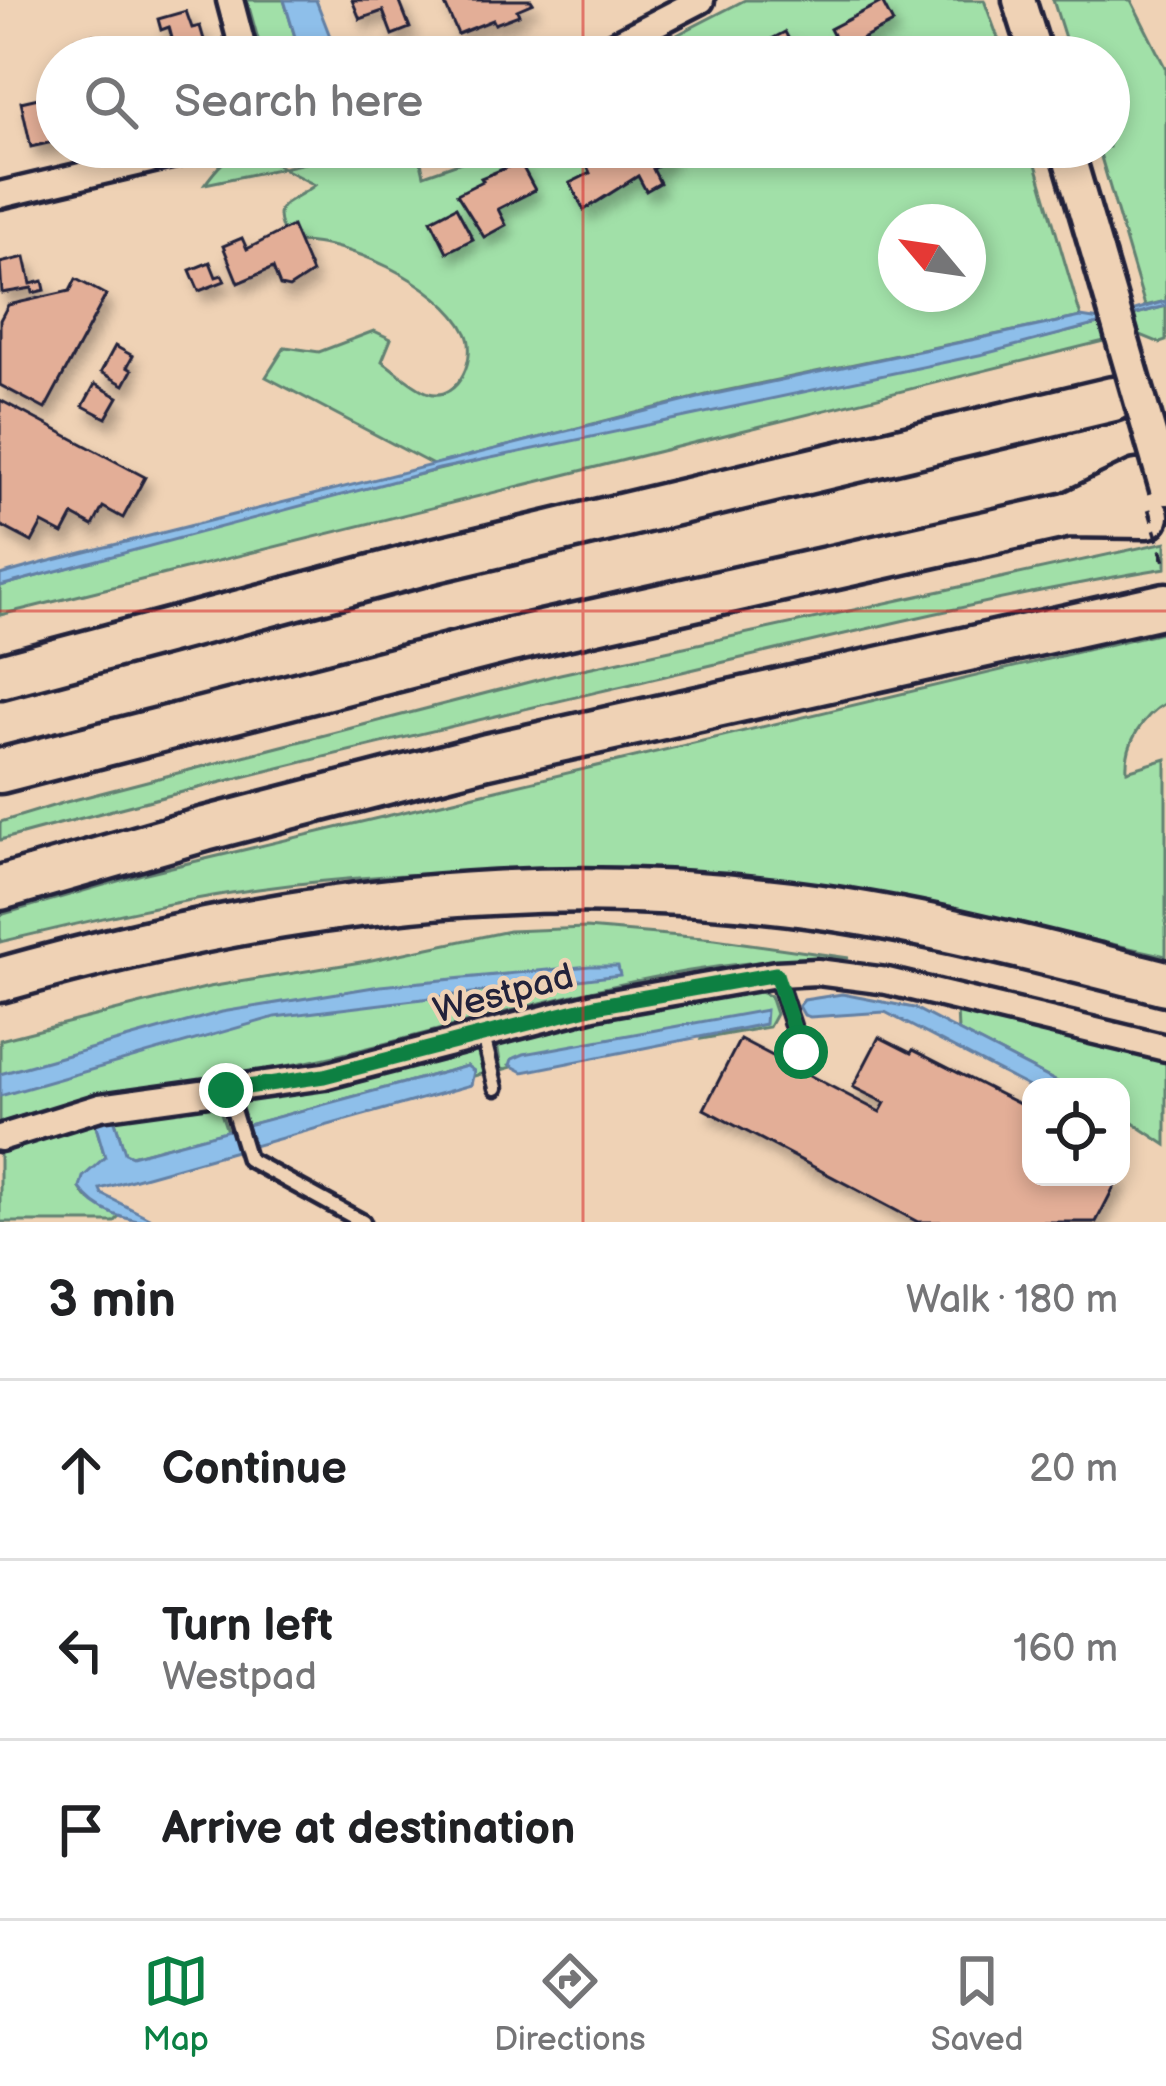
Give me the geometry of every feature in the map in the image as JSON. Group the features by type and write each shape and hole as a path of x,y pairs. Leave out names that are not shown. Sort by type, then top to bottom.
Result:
{"highway":[{"path":"0,676 436,560 1113,399"},
{"path":"0,771 511,640 1150,496"},
{"path":"0,888 487,756 1166,605"},
{"path":"0,980 113,949 288,912 459,893 540,890 685,893 826,908 937,927 1166,983"}],"street":[{"path":"230,0 239,36"},
{"path":"632,36 701,0"},
{"path":"1018,0 1030,36"},
{"path":"0,195 115,168"},
{"path":"1072,168 1098,255 1150,496"},
{"name":"Westpad","path":"0,1138 100,1107 324,1076 595,1006 776,974 817,972 887,981 1166,1048"}],"lane":[{"path":"776,974 801,1052"},
{"path":"483,1035 496,1088"},
{"path":"226,1090 245,1154 268,1172 363,1222"}],"green space":[{"path":"247,0 284,0 295,36 257,36"},
{"path":"745,0 984,0 997,36 675,36"},
{"path":"1053,0 1131,0 1166,69 1166,301 1145,306 1104,168 1130,168 1130,36 1064,36"},
{"path":"219,168 282,168 205,184"},
{"path":"282,168 422,168 424,175 444,168 1037,168 1081,317 710,394 433,465 266,377 285,347 319,352 374,331 391,339 382,361 417,387 440,394 457,384 469,352 466,333 454,315 414,281 362,255 289,243 279,219 289,201 315,185"},
{"path":"1166,306 1166,341 1160,343 1136,333 0,615 0,586 254,517 510,453 921,366"},
{"path":"1166,542 1166,568 849,633 0,840 0,822 66,802 560,674"},
{"path":"1166,631 1166,703 1137,732 1127,771 1166,759 1166,956 942,911 828,894 714,881 486,872 258,889 0,942 0,915 142,874"},
{"path":"586,928 715,939 849,958 782,960 649,978 321,1059 119,1093 0,1123 0,1040 209,987 509,931"},
{"path":"745,986 770,996 776,1014 769,1027 501,1070 497,1042 584,1017"},
{"path":"957,1009 1166,1060 1166,1145 1130,1121 1130,1078 1049,1078 958,1031"},
{"path":"476,1041 485,1073 474,1076 467,1066 245,1126 237,1099"},
{"path":"217,1101 227,1131 131,1156 125,1153 114,1118"},
{"path":"89,1119 95,1123 105,1157 80,1188 86,1197 120,1216 114,1222 0,1222 0,1146"}],"water":[{"path":"284,0 316,0 330,36 295,36"},
{"path":"1166,301 1166,306 984,354 439,469 0,586 0,575 46,562 710,395 1081,317 1100,320"},
{"path":"618,966 620,975 275,1017 0,1096 0,1074 222,1012 380,986"},
{"path":"842,994 914,1008 1050,1078 1022,1078 1022,1083 885,1012 810,1017 799,1006 804,1000"},
{"path":"766,1010 765,1024 523,1072 510,1065 524,1054"},
{"path":"467,1066 474,1071 471,1085 100,1189 157,1222 114,1214 80,1188 83,1177 105,1157 95,1123 114,1118 125,1153 132,1156"}],"building":[{"path":"352,0 399,0 410,28 392,35 383,11 360,19"},
{"path":"443,0 533,3 517,10 519,15 458,34"},
{"path":"882,2 893,23 868,36 834,36 830,29"},
{"path":"186,11 192,28 200,26 203,36 171,36 169,27 161,30 158,19"},
{"path":"36,99 36,146 31,147 21,102"},
{"path":"505,168 523,168 535,190 498,209 506,225 484,237 457,194 483,181 481,178"},
{"path":"588,168 655,168 660,183 646,191 638,176 584,210 570,183 590,173"},
{"path":"456,207 473,239 447,252 431,220"},
{"path":"292,226 312,273 289,288 280,286 273,268 238,283 223,246 242,238 247,249"},
{"path":"25,257 31,284 43,281 45,290 2,293 0,263"},
{"path":"210,262 216,277 222,275 225,281 199,291 190,270"},
{"path":"76,279 106,295 45,409 0,385 0,320 8,305 70,291"},
{"path":"115,346 133,356 124,385 101,372"},
{"path":"95,384 118,397 106,418 83,406"},
{"path":"0,400 145,477 123,518 103,507 93,526 73,515 63,534 42,523 32,542 0,525"},
{"path":"879,1037 1022,1105 1022,1186 1114,1186 1096,1222 918,1222 704,1109 740,1039 880,1112 885,1103 853,1087"}],"tunnel":[{"path":"1113,399 1166,386"}],"route":[{"path":"226,1090 324,1076 595,1006 776,974 801,1052"}]}
